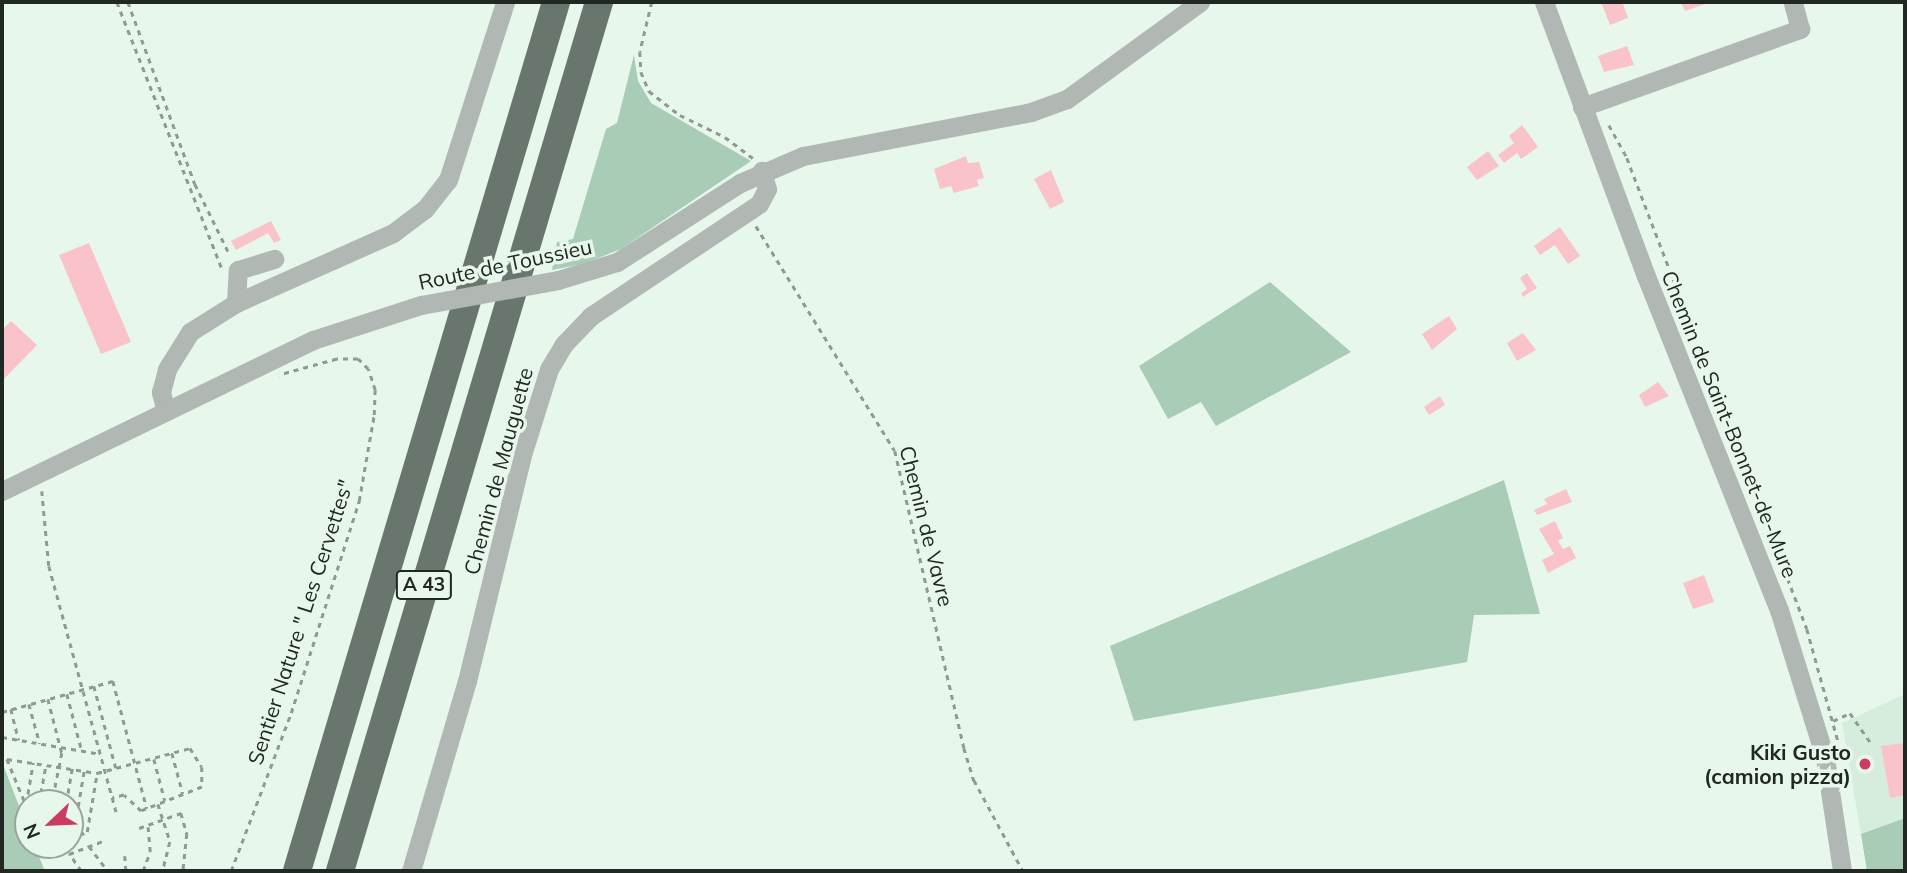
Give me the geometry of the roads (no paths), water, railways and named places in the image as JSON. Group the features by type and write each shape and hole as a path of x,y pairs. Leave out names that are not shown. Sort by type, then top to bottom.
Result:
{"highway":[{"name":"A 43","path":"297,871 556,2"},
{"name":"A 43","path":"340,871 599,2"},
{"path":"279,871 333,745"},
{"path":"348,871 354,823"}],"street":[{"path":"166,411 161,392 176,349 200,325 236,303 393,233 425,209 447,180 505,2"},
{"name":"Chemin de Saint-Bonnet-de-Mure","path":"1544,2 1582,107 1779,610 1818,728 1842,871"},
{"path":"1582,107 1800,29 1793,2"},
{"name":"Route de Toussieu","path":"2,491 264,363 340,330 421,305 558,280 596,270 639,250 762,171 803,156 1031,112 1067,99 1191,5"},
{"name":"Chemin de Mauguette","path":"411,871 467,681 523,452 549,369 564,344 591,316 764,198 767,182 762,171"},
{"path":"740,183 747,195 746,212"},
{"path":"236,303 238,270 274,259"}],"place":[{"name":"Kiki Gusto (camion pizza)","path":"1865,764"}]}
